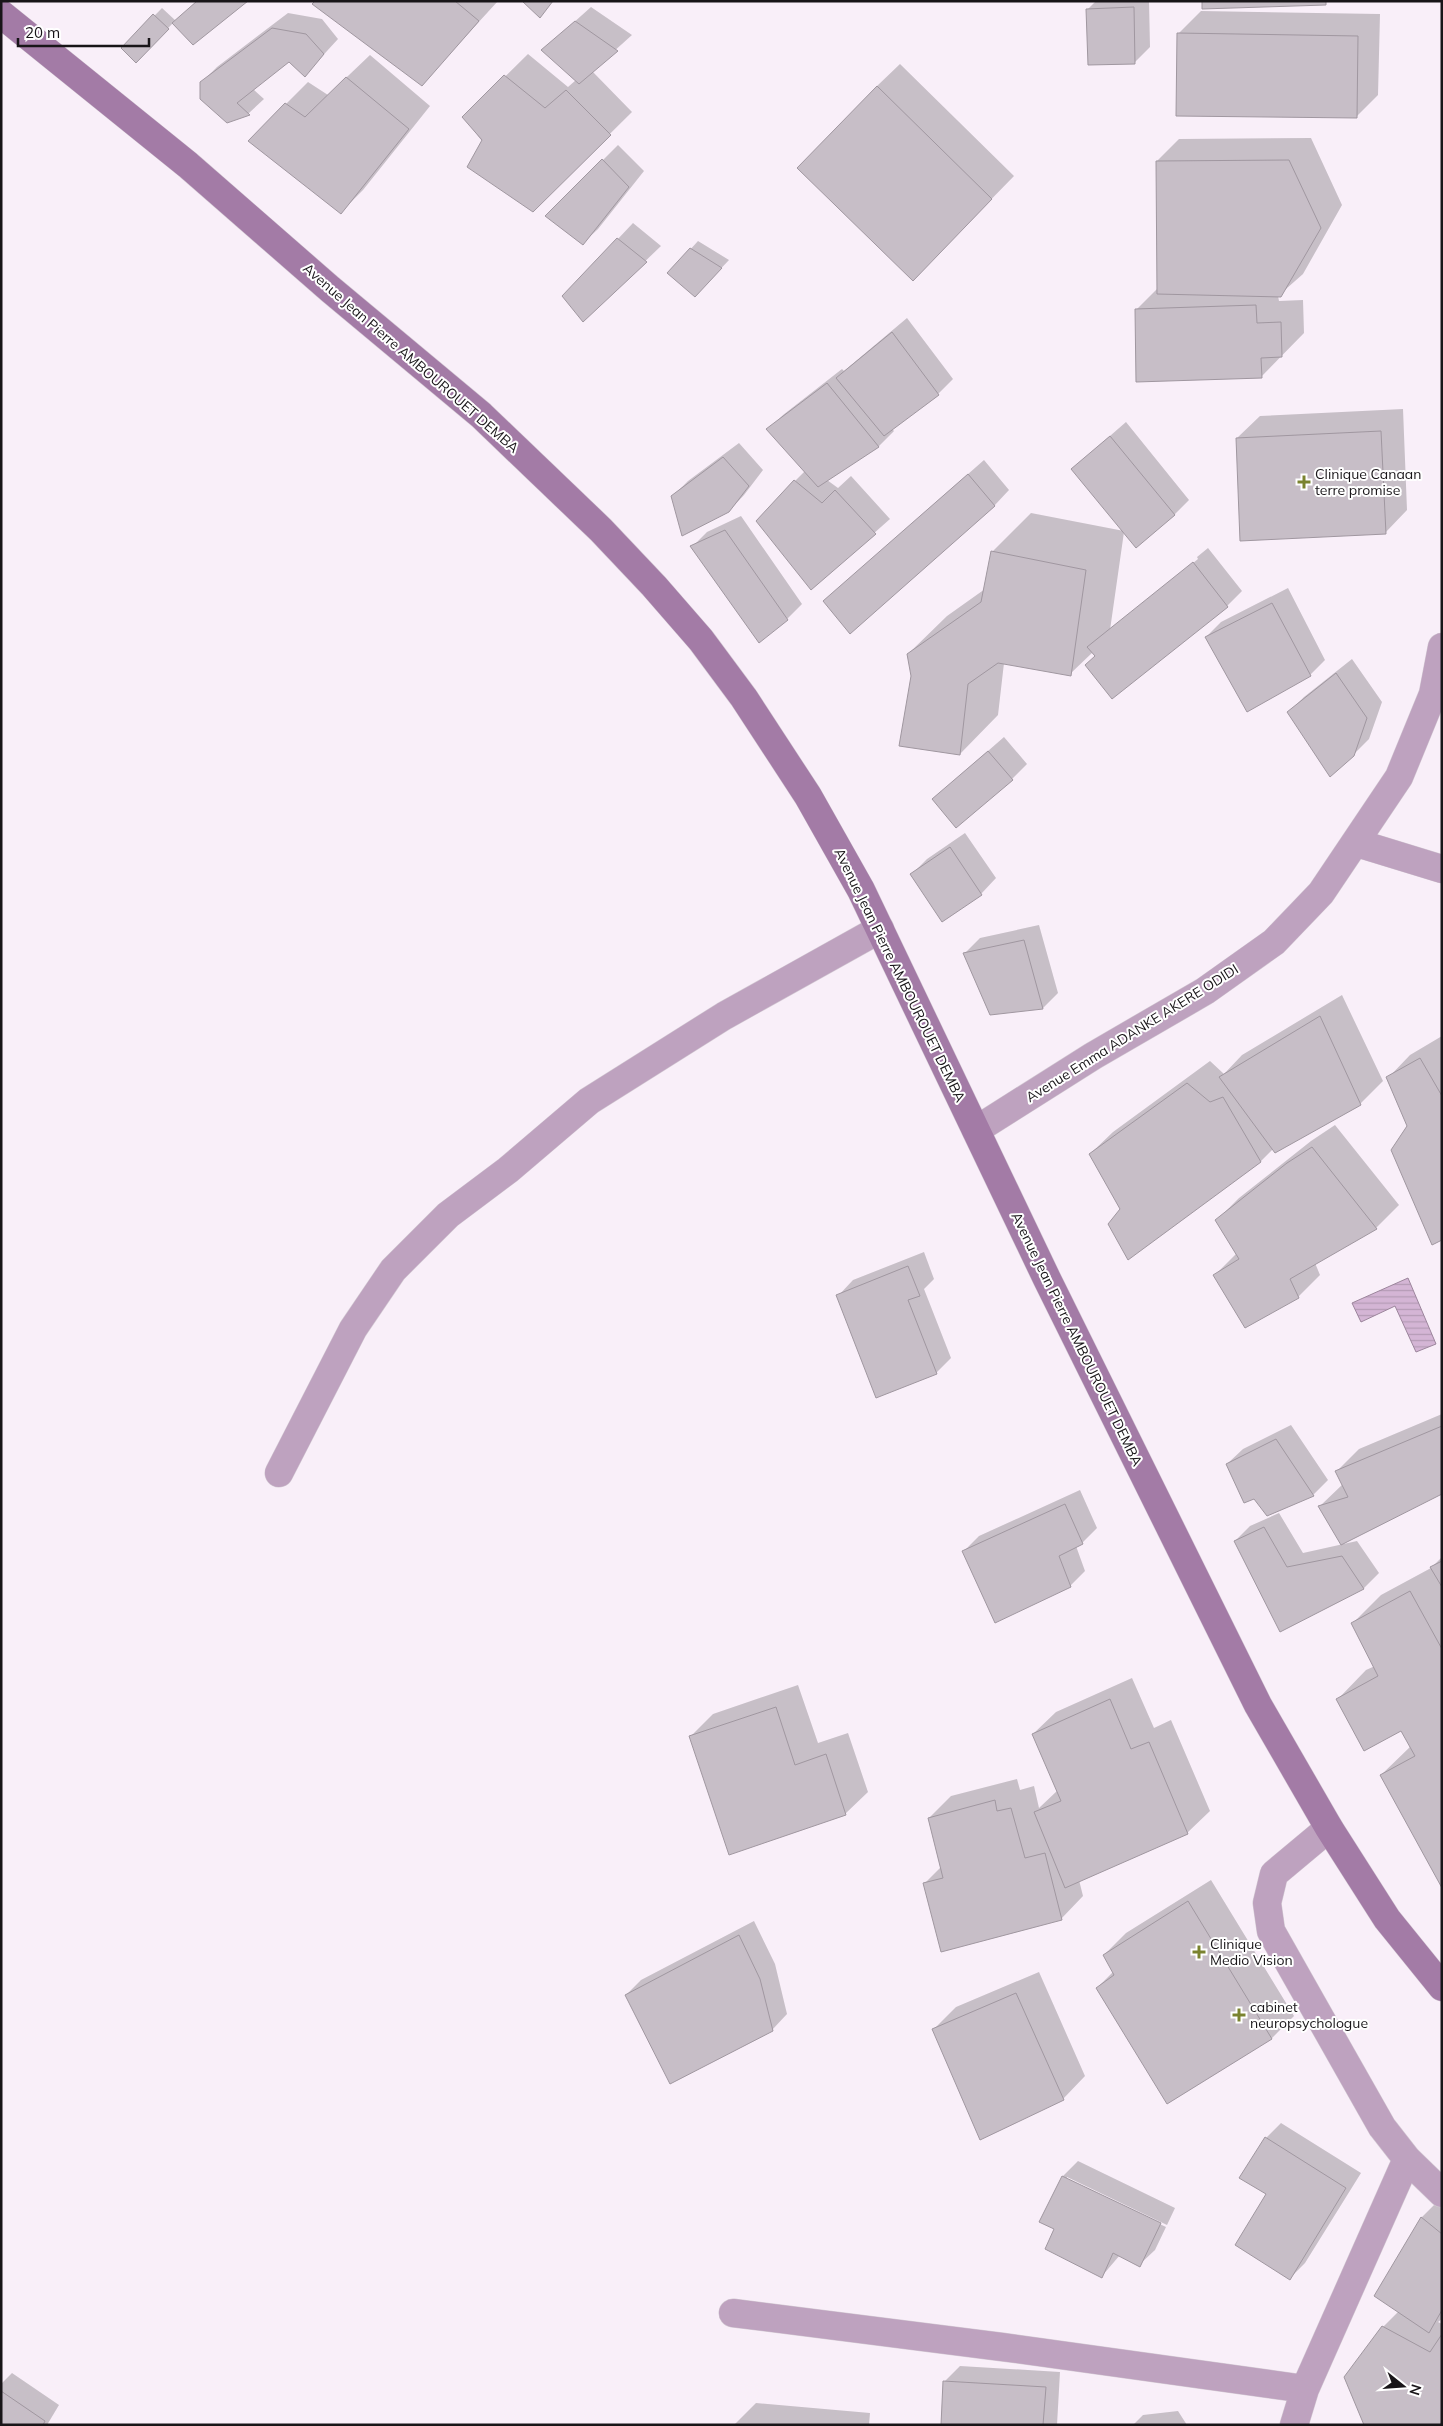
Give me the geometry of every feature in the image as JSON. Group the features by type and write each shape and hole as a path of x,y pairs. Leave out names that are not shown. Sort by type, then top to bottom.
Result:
{"main road":[{"name":"Avenue Jean Pierre AMBOUROUET DEMBA","path":"1,14 188,165 330,289 480,415 607,537 654,586 701,640 744,698 808,796 861,890 1164,1518 1258,1705 1329,1828 1387,1919 1442,1987"}],"street":[{"name":"Avenue Emma ADANKE AKERE ODIDI","path":"976,1130 1093,1056 1205,991 1274,942 1321,894 1400,777 1433,694 1442,647"},
{"path":"1356,843 1442,869"},
{"path":"279,1473 352,1329 393,1270 448,1215 508,1170 589,1101 724,1016 880,930"},
{"path":"1329,1828 1274,1874 1267,1903 1271,1931 1382,2127 1407,2159 1442,2193"},
{"path":"1294,2425 1305,2390 1407,2159"},
{"path":"734,2314 1002,2347 1305,2390"}],"shaded area":[{"path":"1408,1278 1436,1344 1416,1352 1395,1306 1361,1322 1352,1303"}],"building":[{"path":"197,1 248,1 193,45 172,23"},
{"path":"315,1 455,1 479,21 422,86 312,4"},
{"path":"522,1 553,1 540,18"},
{"path":"1202,1 1326,1 1326,5 1202,9"},
{"path":"1134,7 1135,64 1088,65 1086,9"},
{"path":"153,14 169,29 136,63 121,48"},
{"path":"575,21 618,51 579,84 541,50"},
{"path":"272,28 306,34 324,54 305,77 289,62 237,103 250,115 227,123 200,99 200,82"},
{"path":"1177,33 1358,36 1357,118 1176,116"},
{"path":"504,75 545,108 566,90 611,135 533,212 467,167 482,140 462,117"},
{"path":"346,77 409,129 341,214 248,141 285,103 305,117"},
{"path":"877,86 992,199 913,281 797,168"},
{"path":"602,159 629,187 583,245 545,216"},
{"path":"1289,160 1321,228 1281,297 1157,294 1156,161"},
{"path":"617,238 647,262 583,322 562,296"},
{"path":"690,248 722,268 695,297 667,273"},
{"path":"1256,305 1257,323 1281,322 1282,357 1261,358 1262,378 1136,382 1135,309"},
{"path":"892,332 939,395 884,436 836,378"},
{"path":"827,383 879,447 818,487 766,429"},
{"path":"1381,431 1386,534 1240,541 1236,438"},
{"path":"1110,436 1175,515 1136,548 1071,469"},
{"path":"723,457 749,486 729,512 682,536 671,496"},
{"path":"968,474 995,506 850,634 823,601"},
{"path":"794,480 822,503 835,490 876,534 811,590 756,521"},
{"path":"725,530 788,620 759,643 690,546"},
{"path":"991,551 1086,570 1071,676 998,663 968,684 960,755 899,746 911,676 907,654 981,602"},
{"path":"1193,562 1228,607 1112,699 1085,665 1095,656 1087,647"},
{"path":"1272,603 1311,676 1247,712 1205,637"},
{"path":"1336,673 1367,718 1354,756 1330,777 1287,712"},
{"path":"988,751 1013,780 956,828 932,799"},
{"path":"950,847 982,895 942,922 910,874"},
{"path":"1024,940 1043,1009 990,1015 963,953"},
{"path":"1320,1016 1361,1105 1275,1153 1219,1077"},
{"path":"1420,1058 1442,1096 1442,1240 1432,1245 1391,1150 1407,1126 1386,1077"},
{"path":"1187,1083 1210,1102 1223,1097 1261,1162 1128,1260 1108,1224 1120,1209 1089,1154"},
{"path":"1312,1147 1377,1229 1290,1279 1299,1298 1245,1328 1213,1275 1239,1259 1215,1220 1287,1163"},
{"path":"908,1266 920,1296 908,1300 937,1374 876,1398 836,1295"},
{"path":"1442,1426 1442,1494 1341,1545 1318,1506 1348,1497 1335,1471"},
{"path":"1276,1439 1314,1496 1267,1516 1254,1499 1244,1503 1226,1464"},
{"path":"1065,1504 1083,1544 1059,1556 1071,1587 995,1623 962,1551"},
{"path":"1264,1527 1287,1567 1342,1556 1364,1589 1280,1632 1234,1541"},
{"path":"1442,1561 1442,1587 1430,1567"},
{"path":"1410,1591 1442,1649 1442,1888 1380,1775 1415,1756 1401,1731 1364,1751 1336,1699 1378,1676 1351,1623"},
{"path":"1110,1699 1131,1749 1149,1742 1188,1834 1065,1888 1034,1812 1061,1801 1032,1734"},
{"path":"776,1707 795,1765 826,1754 846,1815 729,1855 689,1736"},
{"path":"995,1800 997,1811 1011,1808 1025,1858 1045,1853 1062,1920 941,1952 923,1883 943,1878 928,1818"},
{"path":"1188,1901 1272,2039 1167,2104 1096,1988 1114,1975 1103,1955"},
{"path":"739,1935 760,1979 773,2031 670,2084 625,1995"},
{"path":"1016,1993 1064,2100 980,2140 932,2029"},
{"path":"1265,2137 1346,2188 1290,2280 1235,2245 1266,2194 1239,2178"},
{"path":"1062,2176 1161,2223 1140,2267 1113,2253 1102,2278 1045,2249 1054,2229 1039,2222"},
{"path":"1421,2217 1442,2234 1442,2310 1429,2333 1374,2296"},
{"path":"1382,2326 1430,2352 1442,2334 1442,2421 1440,2425 1364,2425 1344,2377"},
{"path":"943,2381 1046,2387 1043,2425 941,2425"},
{"path":"1,2391 45,2421 43,2425 1,2425"}],"place":[{"name":"Clinique Canaan terre promise","path":"1304,482"},
{"name":"Clinique Medio Vision","path":"1199,1952"},
{"name":"cabinet neuropsychologue","path":"1239,2015"}]}
